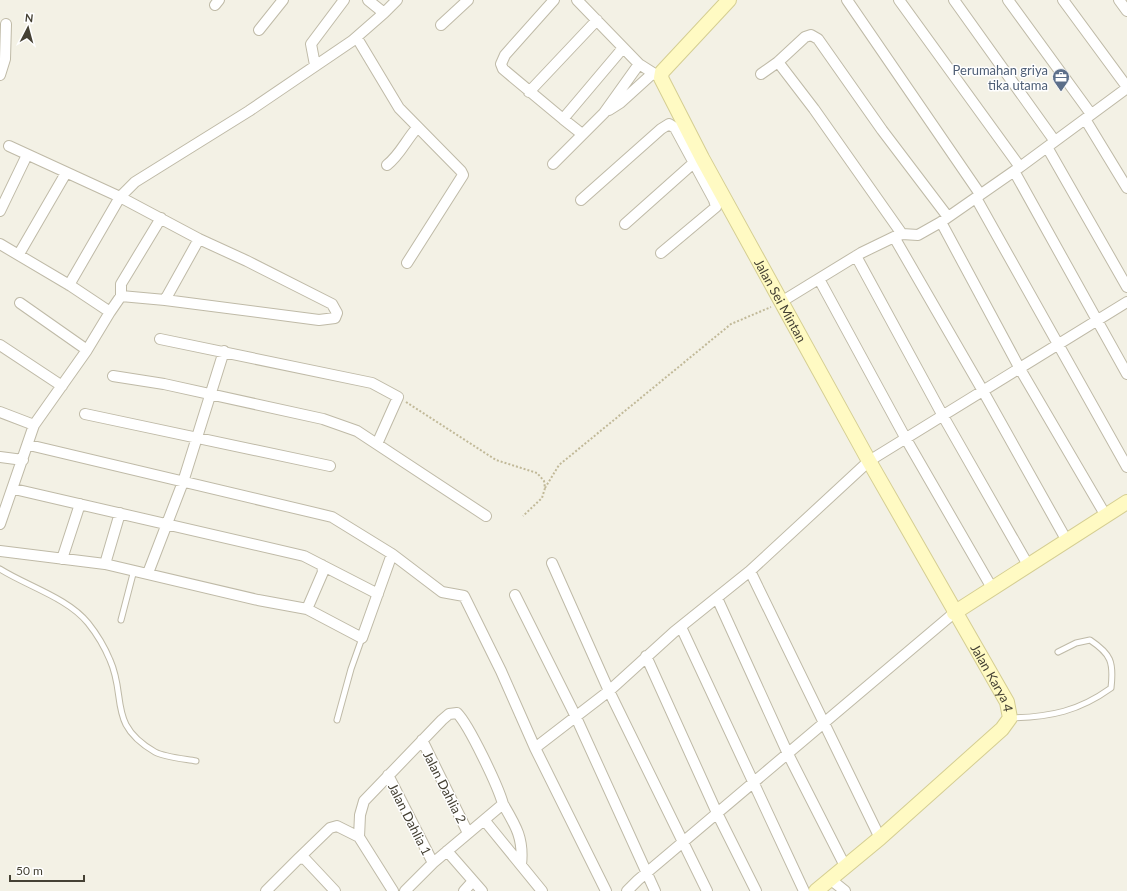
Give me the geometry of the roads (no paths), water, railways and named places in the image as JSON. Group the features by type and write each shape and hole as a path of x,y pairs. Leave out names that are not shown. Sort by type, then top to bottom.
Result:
{"street":[{"path":"259,30 283,0"},
{"path":"315,65 311,44 344,0"},
{"path":"368,0 384,13"},
{"path":"69,285 120,198 134,182 249,111 357,38 397,0"},
{"path":"441,25 468,0"},
{"path":"554,0 505,55 501,64 503,69 582,134"},
{"path":"577,0 639,64 656,76"},
{"path":"604,113 662,72 730,0"},
{"path":"847,0 978,196 1058,345 1127,467"},
{"path":"899,0 1017,169 1097,321 1127,374"},
{"path":"954,0 1051,144 1127,287"},
{"path":"1008,0 1088,117 1127,188"},
{"path":"781,302 856,256 898,235 918,236 944,220 1017,169 1127,88 1063,0"},
{"path":"1119,0 1127,11"},
{"path":"530,92 597,20"},
{"path":"0,75 5,59 6,24"},
{"path":"761,74 778,62 805,37 814,36 882,130 944,220 1020,369 1106,516"},
{"path":"357,38 391,96 417,128 461,171 462,175 408,263"},
{"path":"563,119 623,48"},
{"path":"778,62 814,109 898,235 1067,541"},
{"path":"553,164 604,113 639,64"},
{"name":"Jalan Sei Mintan","path":"656,76 698,160 781,302 954,614"},
{"path":"581,200 669,124 675,128 698,160 714,200 716,209 661,253"},
{"path":"387,164 394,159 404,142 417,128"},
{"path":"9,146 161,218 199,239 247,261 332,304 337,313 335,318 320,320 165,300 121,296"},
{"path":"0,211 27,155"},
{"path":"624,224 698,160"},
{"path":"19,254 66,173"},
{"path":"0,524 4,501 14,489 34,425 87,350 121,296 121,284 161,218"},
{"path":"165,300 199,239"},
{"path":"0,244 19,254 110,312"},
{"path":"856,256 943,416 1028,565"},
{"path":"819,279 906,439 992,588"},
{"path":"535,748 575,715 609,691 646,656 750,571 869,461 1127,302"},
{"path":"20,303 87,350"},
{"path":"160,339 224,351 372,383 398,397 378,444"},
{"path":"0,345 62,386"},
{"path":"148,573 183,482 209,394 224,351"},
{"path":"113,376 209,394 323,419 357,431 486,516"},
{"path":"0,412 34,425"},
{"path":"85,414 330,466"},
{"path":"29,445 332,517 392,554 442,592 464,596 501,671 535,748 606,891"},
{"path":"0,457 23,460"},
{"path":"14,489 304,556 378,594"},
{"path":"626,891 646,872 954,614 1127,502"},
{"path":"62,559 80,504"},
{"path":"105,564 120,513"},
{"path":"0,551 105,564 258,600 307,609 362,638 392,554"},
{"path":"552,563 609,691 707,891"},
{"path":"307,609 323,572 322,565"},
{"path":"750,571 823,724 880,838"},
{"path":"515,595 575,715 655,891"},
{"path":"717,598 788,754 845,866"},
{"name":"Jalan Karya 4","path":"816,891 880,838 1002,729 1010,718 1006,702 954,614"},
{"path":"681,628 752,783 804,891"},
{"path":"646,656 717,813 756,891"},
{"path":"359,837 360,815 364,801 388,774 449,714 457,713 467,726 500,792 503,804 520,836 523,846 521,865"},
{"name":"Jalan Dahlia 2","path":"422,740 468,833"},
{"name":"Jalan Dahlia 1","path":"388,774 433,863"},
{"path":"405,891 433,863 468,833 485,821 503,804"},
{"path":"485,821 541,890"},
{"path":"269,890 330,828 337,826 359,837 393,891"},
{"path":"447,851 482,891"},
{"path":"299,858 305,859 335,891"},
{"path":"830,879 845,891"},
{"path":"464,891 473,881"}],"lane":[{"path":"0,568 76,610 88,624 110,660 120,710 125,724 137,738 156,752 196,761"},
{"path":"120,620 134,570"},
{"path":"337,720 362,638"},
{"path":"1010,718 1032,717 1068,712 1094,700 1112,688 1114,669 1104,649 1090,640 1076,643 1058,652"}],"place":[{"name":"Perumahan griya tika utama","path":"1061,92"}]}
